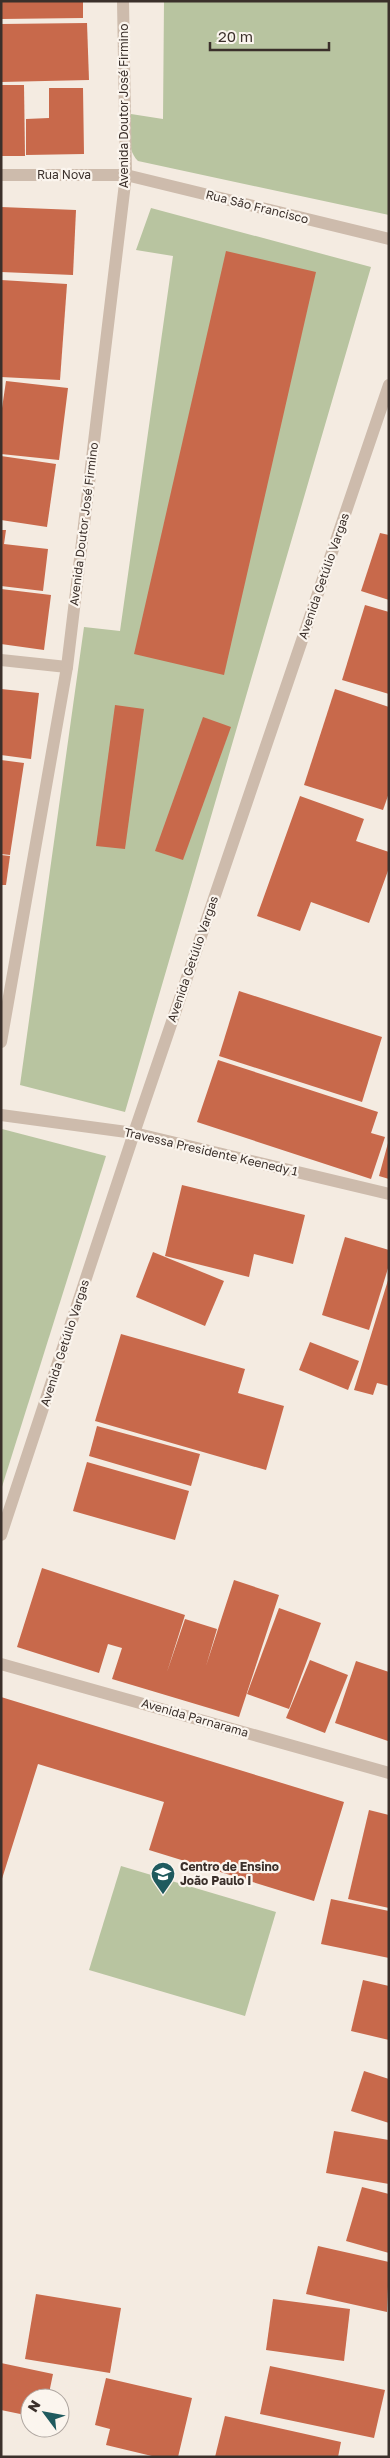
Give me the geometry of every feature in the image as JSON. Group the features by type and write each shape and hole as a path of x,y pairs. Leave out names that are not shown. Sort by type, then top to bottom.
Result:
{"street":[{"name":"Avenida Doutor José Firmino","path":"1,1042 67,668 126,175 123,1"},
{"name":"Rua Nova","path":"1,175 126,175"},
{"name":"Rua São Francisco","path":"126,175 389,239"},
{"name":"Avenida Getúlio Vargas","path":"1,1535 134,1133 389,385"},
{"path":"1,660 67,668"},
{"name":"Travessa Presidente Keenedy 1","path":"1,1115 134,1133 389,1194"},
{"name":"Avenida Parnarama","path":"1,1664 389,1773"}],"green space":[{"path":"164,1 389,1 389,215 138,161 130,145 131,114 163,119"},
{"path":"151,208 371,267 125,1112 20,1085 84,627 120,631 173,256 136,250"},
{"path":"2,1129 106,1156 1,1490 1,1131"},
{"path":"121,1866 276,1912 245,2016 89,1970"}],"building":[{"path":"1,1 83,1 83,18 1,19"},
{"path":"87,23 89,80 1,82 1,24"},
{"path":"1,85 24,85 25,156 1,156"},
{"path":"49,88 83,88 84,154 26,155 26,119 49,118"},
{"path":"1,207 76,210 73,275 1,272"},
{"path":"226,251 316,272 224,675 134,654"},
{"path":"1,280 67,284 60,380 1,377"},
{"path":"6,381 68,388 59,460 1,454 1,415"},
{"path":"1,456 56,464 47,527 1,520"},
{"path":"1,530 6,530 4,544 48,549 43,591 1,586"},
{"path":"380,533 389,535 389,600 361,591"},
{"path":"1,589 51,595 44,650 1,644"},
{"path":"365,605 389,612 389,694 342,680"},
{"path":"1,689 39,693 31,759 1,755"},
{"path":"335,689 389,707 389,793 383,810 304,785"},
{"path":"115,705 144,709 125,849 96,846"},
{"path":"203,717 231,727 183,860 155,851"},
{"path":"1,760 24,763 10,855 1,854"},
{"path":"300,796 364,819 356,841 389,852 389,868 369,923 311,902 300,931 257,916"},
{"path":"1,855 10,856 6,885 1,885"},
{"path":"239,991 382,1037 362,1102 219,1056"},
{"path":"218,1060 378,1112 371,1133 385,1137 371,1179 197,1122"},
{"path":"389,1143 389,1179 379,1176"},
{"path":"182,1185 305,1215 293,1264 254,1254 249,1277 165,1256"},
{"path":"345,1237 389,1250 389,1265 369,1330 322,1315"},
{"path":"153,1252 224,1281 205,1326 136,1297"},
{"path":"389,1277 389,1386 377,1383 373,1395 354,1390"},
{"path":"121,1334 245,1369 238,1393 284,1406 266,1470 95,1421"},
{"path":"310,1342 359,1361 348,1390 299,1370"},
{"path":"97,1426 200,1454 191,1486 89,1456"},
{"path":"87,1462 189,1491 175,1540 73,1511"},
{"path":"42,1568 185,1615 167,1672 185,1619 217,1629 206,1666 234,1580 279,1595 239,1717 112,1679 122,1648 108,1644 99,1673 17,1647"},
{"path":"279,1608 321,1623 289,1709 247,1694"},
{"path":"310,1660 348,1675 325,1733 286,1718"},
{"path":"356,1661 389,1672 388,1741 335,1723"},
{"path":"1,1697 344,1802 314,1901 149,1850 164,1802 38,1764 1,1882"},
{"path":"369,1810 389,1815 389,1908 348,1899"},
{"path":"331,1899 389,1911 389,1958 321,1944"},
{"path":"363,1980 389,1986 389,2040 351,2031"},
{"path":"364,2071 389,2079 389,2123 351,2111"},
{"path":"334,2131 389,2140 389,2184 326,2173"},
{"path":"362,2187 389,2194 389,2253 346,2241"},
{"path":"318,2246 389,2262 387,2312 306,2294"},
{"path":"36,2294 121,2308 110,2373 25,2359"},
{"path":"273,2299 350,2309 344,2361 266,2350"},
{"path":"1,2363 53,2374 50,2388 20,2388 20,2414 1,2410"},
{"path":"270,2366 385,2390 374,2438 260,2414"},
{"path":"106,2378 192,2398 178,2457 156,2457 106,2445 110,2429 95,2425"},
{"path":"225,2416 341,2442 338,2457 215,2457"}],"place":[{"name":"Centro de Ensino João Paulo I","path":"163,1895"}]}
